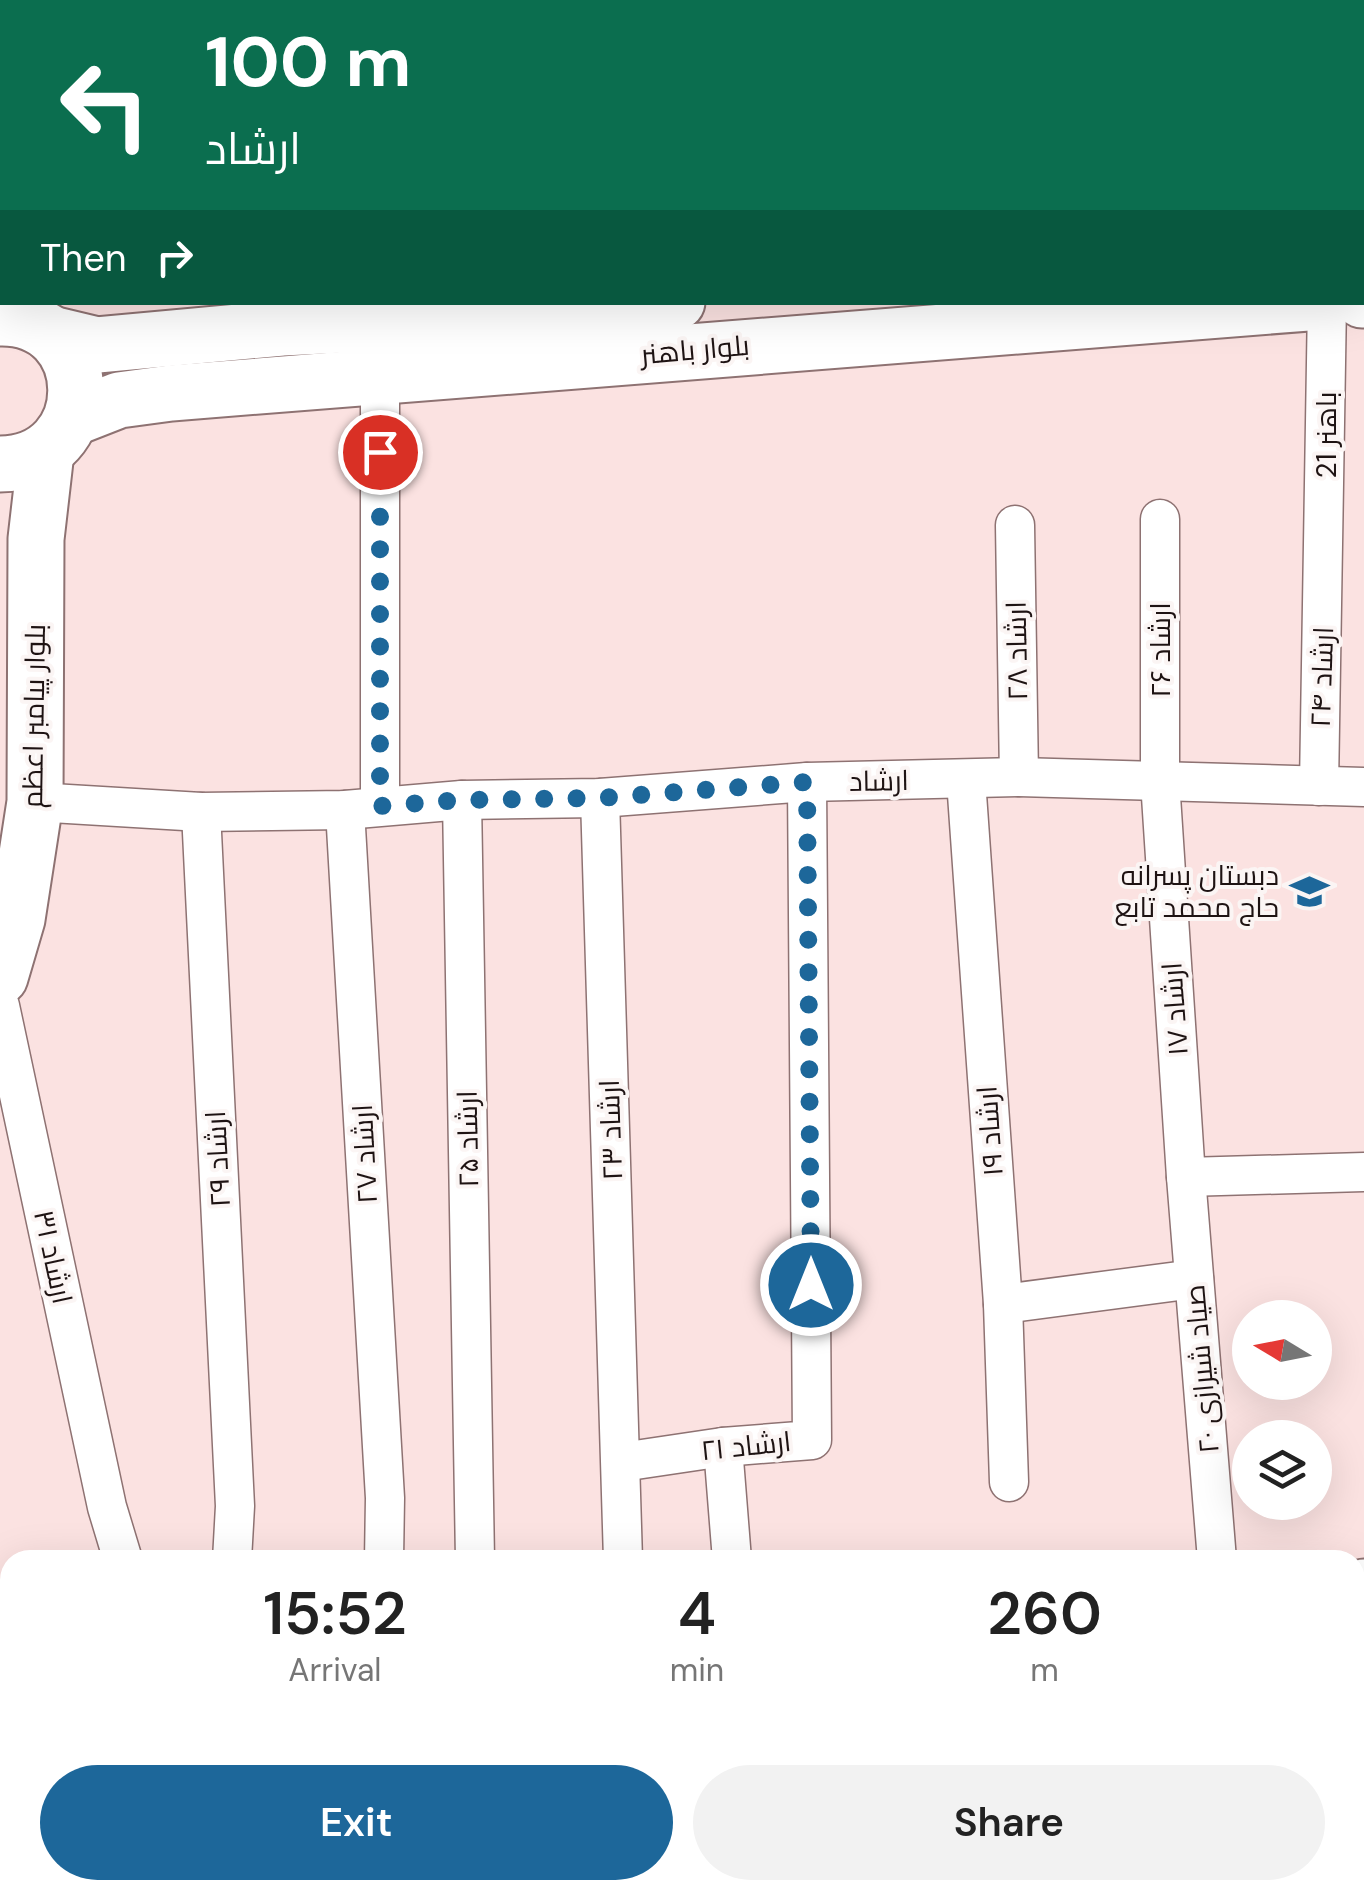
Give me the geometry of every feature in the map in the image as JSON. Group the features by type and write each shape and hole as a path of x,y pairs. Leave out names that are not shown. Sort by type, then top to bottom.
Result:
{"main road":[{"name":"بلوار باهنر","path":"23,318 97,345 283,315 603,305"},
{"name":"بلوار باهنر","path":"39,444 119,400 282,383 1282,305"},
{"name":"بلوار پیامبر اعظم","path":"0,978 16,920 34,802 39,444 78,395 75,372 66,351 23,318"}],"street":[{"name":"باهنر 21","path":"1324,305 1325,568"},
{"path":"282,383 283,315"},
{"name":"ارشاد ۲۷","path":"380,376 381,564 362,808 384,1550"},
{"name":"ارشاد ۲۶","path":"1160,519 1160,781"},
{"name":"ارشاد ۲۸","path":"1016,525 1019,777"},
{"name":"ارشاد ۲۴","path":"1320,786 1325,568"},
{"name":"ارشاد","path":"34,802 201,812 362,808 462,800 600,798 807,782 1019,777 1364,787"},
{"name":"ارشاد ۱۹","path":"966,780 1002,1304 1009,1482"},
{"name":"ارشاد ۱۷","path":"1160,781 1186,1177"},
{"name":"ارشاد ۲۱","path":"622,1462 812,1440 807,782"},
{"name":"ارشاد ۲۳","path":"600,798 624,1550"},
{"name":"ارشاد ۲۵","path":"462,800 475,1550"},
{"name":"ارشاد ۲۹","path":"201,812 236,1506 233,1550"},
{"name":"ارشاد ۳۱","path":"0,1006 107,1508 120,1550"},
{"path":"1186,1177 1364,1172"},
{"name":"صیاد شیرازی ۲۰","path":"1186,1177 1216,1550"},
{"path":"1002,1304 1194,1278"},
{"path":"723,1448 731,1550"}],"place":[{"name":"دبستان پسرانه حاج محمد تابع","path":"1309,891"}],"route":[{"path":"380,452 380,806 462,800 600,798 807,782 811,1285"}]}
